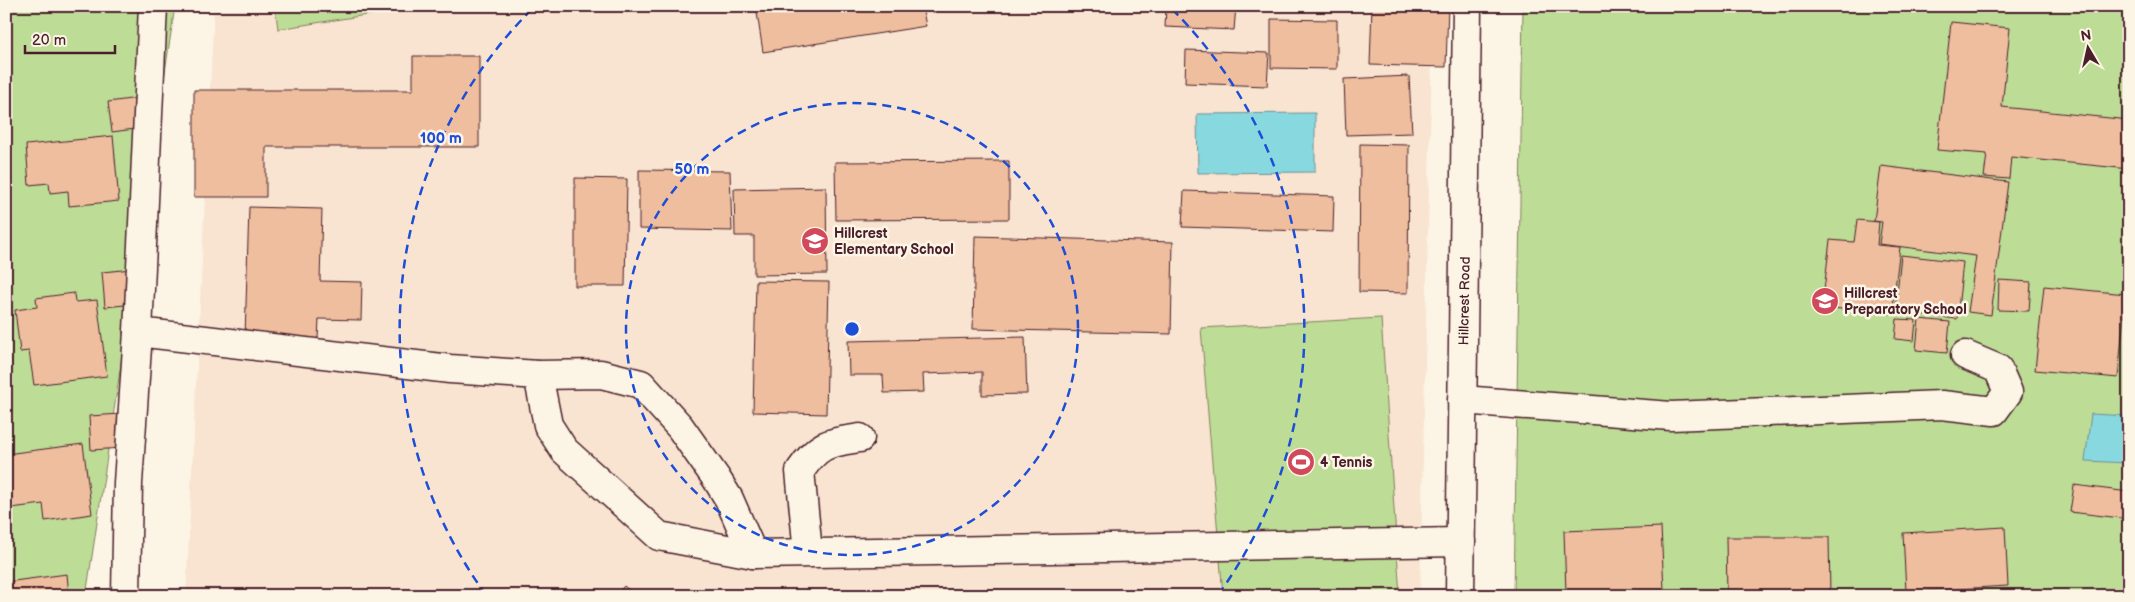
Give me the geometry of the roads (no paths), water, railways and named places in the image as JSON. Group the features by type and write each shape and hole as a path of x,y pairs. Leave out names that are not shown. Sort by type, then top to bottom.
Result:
{"street":[{"path":"126,596 128,483 138,332 153,6"},
{"name":"Hillcrest Road","path":"1460,596 1467,6"},
{"path":"138,332 450,370 538,375 601,374 641,384 680,427 716,478 729,499 753,554"},
{"path":"1462,400 1671,416 1942,405 1994,411 2008,392 1998,368 1965,355"},
{"path":"538,375 548,425 564,450 660,536 753,554 1112,539 1461,542"},
{"path":"808,552 800,471 811,454 830,443 860,438"}],"water":[{"path":"1315,113 1315,172 1198,173 1197,114"},
{"path":"2091,414 2129,416 2129,463 2085,461"}],"place":[{"name":"Hillcrest Elementary School","path":"815,241"},
{"name":"Hillcrest Preparatory School","path":"1825,301"},
{"name":"4 Tennis","path":"1301,462"}]}
